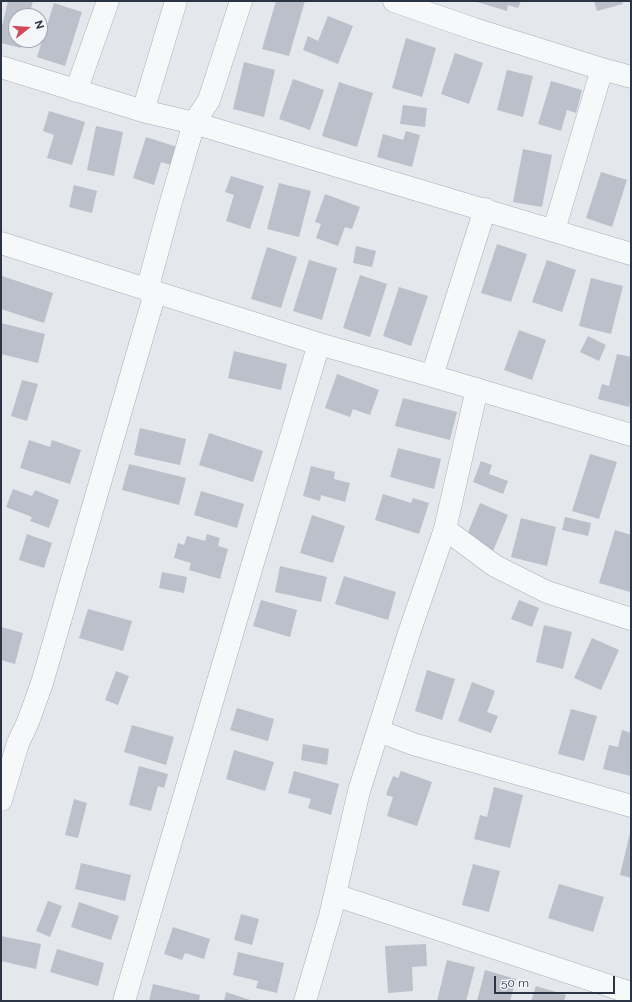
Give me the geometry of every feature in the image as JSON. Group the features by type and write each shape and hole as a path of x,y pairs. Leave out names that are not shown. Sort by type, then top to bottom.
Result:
{"street":[{"path":"76,91 108,1"},
{"path":"143,111 176,1"},
{"path":"1,800 18,743 28,722 42,683 151,292 169,209 194,123 210,100 240,1"},
{"path":"394,1 474,29 631,77"},
{"path":"1,67 143,111 194,123 631,254"},
{"path":"554,230 602,69"},
{"path":"432,376 485,209"},
{"path":"1,243 151,292 319,344 631,435"},
{"path":"124,1001 319,344"},
{"path":"305,1001 330,916 360,791 409,633 445,529 477,389"},
{"path":"445,529 494,566 547,592 631,619"},
{"path":"379,731 420,746 631,806"},
{"path":"335,895 631,993"}],"building":[{"path":"8,1 33,1 31,8 8,8 8,45 1,43 1,30"},
{"path":"276,1 305,1 289,56 262,49"},
{"path":"521,1 518,8 508,5 507,11 477,2"},
{"path":"594,1 622,1 623,4 597,11"},
{"path":"54,3 82,12 65,66 37,57 40,48 48,48 48,22"},
{"path":"328,16 353,26 338,64 303,50 308,36 318,41"},
{"path":"406,38 436,48 422,97 392,88"},
{"path":"455,53 483,63 469,104 441,94"},
{"path":"244,62 275,70 264,117 233,109"},
{"path":"507,70 533,76 523,117 497,110"},
{"path":"293,79 324,90 310,130 279,119"},
{"path":"551,81 582,90 576,113 567,110 561,131 538,124"},
{"path":"339,82 373,93 357,147 322,136"},
{"path":"403,105 427,108 425,127 400,124"},
{"path":"49,111 85,122 72,165 47,158 54,135 43,131"},
{"path":"96,126 123,132 114,176 87,170"},
{"path":"406,131 420,135 412,167 377,157 383,134 403,140"},
{"path":"146,137 177,147 171,165 161,162 154,185 133,178"},
{"path":"523,149 552,155 542,207 513,202"},
{"path":"601,172 627,180 612,227 586,218"},
{"path":"231,176 264,186 250,229 226,221 234,195 225,192"},
{"path":"279,183 311,191 299,237 267,229"},
{"path":"74,185 97,191 92,213 69,207"},
{"path":"325,194 360,207 352,229 345,227 338,246 316,238 321,224 315,222"},
{"path":"497,244 527,254 511,302 481,293"},
{"path":"356,246 376,251 372,267 353,263"},
{"path":"267,247 297,257 281,308 251,299"},
{"path":"309,260 337,268 322,320 293,311"},
{"path":"547,260 576,270 562,312 532,302"},
{"path":"360,275 387,284 370,337 343,328"},
{"path":"2,276 53,293 44,323 1,309"},
{"path":"591,278 623,286 611,334 579,326"},
{"path":"399,287 428,296 411,346 383,336"},
{"path":"1,323 45,334 38,363 1,354"},
{"path":"519,330 546,340 532,380 504,370"},
{"path":"588,336 606,345 599,361 580,352"},
{"path":"234,351 287,364 281,390 228,378"},
{"path":"617,354 631,357 631,398 629,407 598,399 602,384 609,386"},
{"path":"337,374 379,390 370,415 353,409 350,417 325,408"},
{"path":"22,380 38,384 27,421 11,416"},
{"path":"403,398 457,412 450,440 395,426"},
{"path":"140,428 186,439 180,465 134,455"},
{"path":"209,433 263,451 253,482 199,465"},
{"path":"29,440 50,447 52,440 81,450 70,484 20,468"},
{"path":"398,448 441,459 434,489 390,477"},
{"path":"590,454 617,462 599,519 572,511"},
{"path":"481,461 492,465 489,474 508,481 503,494 473,482"},
{"path":"129,464 186,478 179,505 122,490"},
{"path":"311,466 335,472 334,479 350,483 345,502 321,495 320,501 303,496"},
{"path":"13,489 32,496 35,490 59,500 49,528 30,521 32,517 6,507"},
{"path":"201,491 244,504 237,528 194,515"},
{"path":"383,494 411,503 413,498 429,503 419,534 375,520"},
{"path":"480,503 508,515 493,551 465,540"},
{"path":"312,515 345,526 333,563 300,553"},
{"path":"565,517 591,523 588,536 562,530"},
{"path":"521,518 556,527 547,566 511,557"},
{"path":"615,530 631,535 630,592 599,583"},
{"path":"27,534 52,543 44,568 19,560"},
{"path":"207,534 220,538 218,546 228,549 220,579 189,570 191,563 174,558 178,543 184,545 187,536 205,541"},
{"path":"280,566 327,577 321,602 275,592"},
{"path":"162,572 187,577 184,593 159,588"},
{"path":"344,576 396,592 388,620 335,604"},
{"path":"261,600 297,610 290,637 253,626"},
{"path":"519,600 539,608 532,627 511,619"},
{"path":"88,609 132,621 123,651 79,638"},
{"path":"544,625 572,632 563,669 536,662"},
{"path":"1,627 23,633 15,664 1,660"},
{"path":"592,638 619,650 601,690 574,678"},
{"path":"427,670 455,679 442,720 415,711"},
{"path":"116,671 129,676 118,705 105,700"},
{"path":"472,682 495,691 487,712 498,716 491,733 458,721"},
{"path":"237,708 274,719 268,741 230,730"},
{"path":"571,709 597,716 584,761 558,754"},
{"path":"132,725 174,737 166,765 124,752"},
{"path":"622,730 631,733 631,776 603,769 609,745 618,747"},
{"path":"303,744 329,749 327,765 301,760"},
{"path":"234,750 274,762 265,791 226,779"},
{"path":"139,766 168,774 164,788 158,786 151,811 129,805"},
{"path":"294,771 339,784 331,815 308,808 311,799 288,793"},
{"path":"401,771 432,782 417,826 387,816 393,797 386,795 393,776 398,778"},
{"path":"494,787 523,795 510,848 474,839 480,815 487,817"},
{"path":"74,799 87,803 78,838 65,835"},
{"path":"631,833 631,878 620,875"},
{"path":"81,863 131,875 125,901 75,889"},
{"path":"473,864 500,871 489,912 462,905"},
{"path":"559,884 604,897 593,932 548,918"},
{"path":"48,901 62,906 50,937 36,931"},
{"path":"79,902 119,916 111,940 71,927"},
{"path":"241,914 259,919 252,945 234,940"},
{"path":"173,927 210,939 204,959 185,953 182,960 164,954"},
{"path":"1,936 41,944 36,969 1,961"},
{"path":"426,944 427,966 412,967 413,991 388,993 385,946"},
{"path":"57,949 104,963 98,986 50,972"},
{"path":"238,952 284,963 277,993 256,988 258,981 233,975"},
{"path":"447,960 475,967 466,1001 437,1001"},
{"path":"485,970 516,979 510,1001 477,1001"},
{"path":"153,984 200,995 199,1001 149,1001"},
{"path":"536,986 566,995 564,1001 531,1001"},
{"path":"226,992 253,1001 224,1001"}]}
